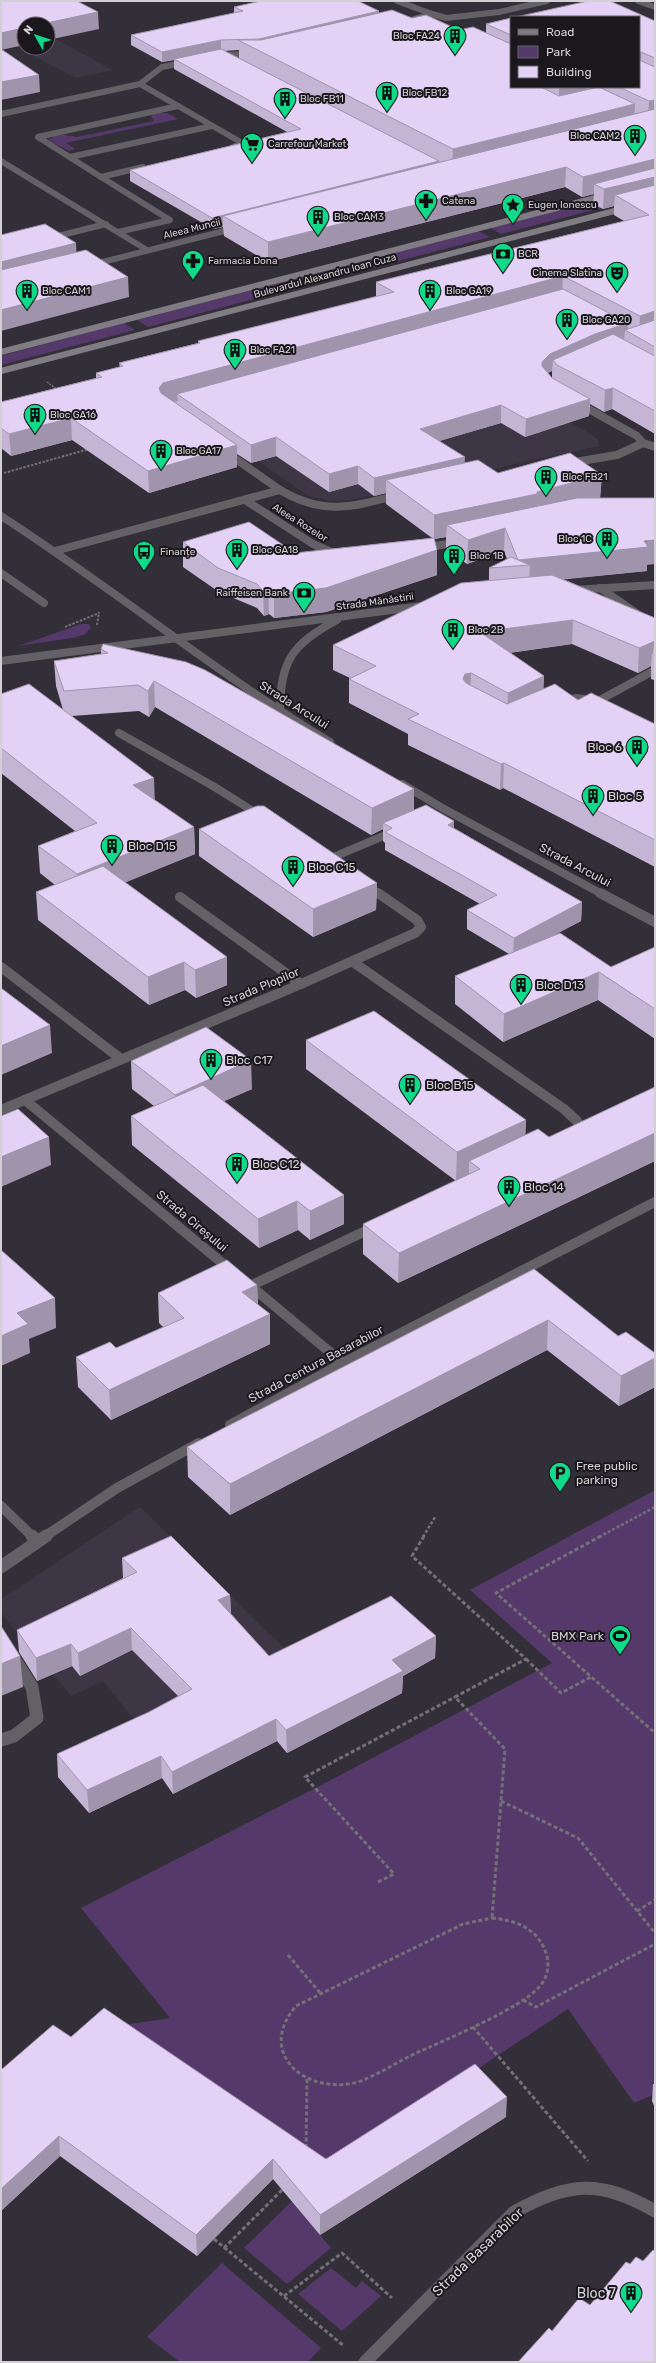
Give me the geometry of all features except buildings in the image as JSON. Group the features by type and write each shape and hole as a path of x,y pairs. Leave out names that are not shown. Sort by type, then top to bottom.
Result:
{"main road":[{"name":"Bulevardul Alexandru Ioan Cuza","path":"1,352 617,193"},
{"name":"Bulevardul Alexandru Ioan Cuza","path":"1,372 632,206"}],"street":[{"path":"397,1 446,18 499,12 547,1"},
{"path":"638,1 655,7"},
{"path":"499,12 510,17"},
{"path":"409,20 432,14"},
{"path":"214,56 260,54"},
{"path":"222,55 236,62"},
{"path":"1,114 140,84 162,67 192,61"},
{"path":"140,84 244,144 229,148"},
{"path":"118,232 170,220 38,137 178,106"},
{"path":"70,157 212,126"},
{"path":"1,161 148,250"},
{"path":"101,177 154,165"},
{"path":"41,240 106,224"},
{"name":"Aleea Muncii","path":"86,266 246,226"},
{"path":"574,401 637,436 643,443 655,447"},
{"path":"557,465 619,454 636,449 643,443"},
{"path":"222,450 280,490"},
{"name":"Aleea Rozelor","path":"55,551 280,490 303,502 325,506 356,506 404,494"},
{"name":"Aleea Rozelor","path":"245,500 313,544 327,551 347,556"},
{"name":"Strada Arcului","path":"1,516 55,551 171,637 280,712 339,747"},
{"path":"413,549 466,541"},
{"path":"1,573 44,603"},
{"path":"561,592 655,585"},
{"path":"600,588 655,626"},
{"name":"Strada Mănăstirii","path":"1,661 171,637 434,605"},
{"path":"280,712 281,680 288,655 304,639 342,617"},
{"path":"598,701 655,670"},
{"path":"556,704 575,698 598,701 611,708"},
{"path":"119,733 213,786 271,822"},
{"name":"Strada Arcului","path":"392,778 440,811 655,922"},
{"path":"329,859 401,828"},
{"name":"Strada Plopilor","path":"1,1110 353,962 415,933 421,927 417,920 360,881"},
{"path":"180,897 301,984"},
{"path":"353,962 564,1109 577,1121 579,1127 576,1132 563,1138"},
{"path":"1,967 121,1059"},
{"name":"Strada Cireșului","path":"25,1100 343,1363"},
{"name":"Strada Centura Basarabilor","path":"220,1431 343,1363 655,1202"},
{"path":"250,1286 385,1222"},
{"path":"1,1567 37,1541 117,1488 206,1439"},
{"path":"1,1506 37,1541"},
{"path":"1,1638 32,1688 37,1718 14,1736 1,1740"},
{"name":"Strada Basarabilor","path":"366,2362 514,2212 534,2200 557,2190 584,2187 612,2189 634,2198 655,2211"}],"path":[{"path":"42,379 61,392"},
{"path":"4,473 96,447"},
{"path":"655,1507 496,1593 655,1733"},
{"path":"435,1517 412,1556 562,1693 591,1677"},
{"path":"378,1882 394,1874 305,1777 526,1659"},
{"path":"455,1697 505,1749 492,1918"},
{"path":"501,1801 578,1838 655,1933"},
{"path":"637,1911 655,1900"},
{"path":"492,1918 507,1919 524,1926 537,1936 545,1948 549,1960 548,1972 534,1992 523,2000 473,2027 352,2083 322,2084 307,2079 296,2071 281,2051 281,2027 296,2006 321,1994 464,1924 492,1918"},
{"path":"523,2000 536,2007 655,1944"},
{"path":"288,1955 321,1994"},
{"path":"473,2027 612,2189"},
{"path":"306,2150 307,2079"},
{"path":"224,2248 289,2183"},
{"path":"214,2239 350,2352"},
{"path":"284,2296 342,2253 412,2316"}],"shaded area":[{"path":"16,39 16,47 5,41"},
{"path":"56,39 113,70 76,78 34,56 56,56"},
{"path":"431,343 589,433 598,440 599,446 351,500 329,501 307,495 184,410"},
{"path":"140,1507 291,1655 140,1727 103,1681 71,1696 1,1613 1,1599"}],"green space":[{"path":"155,113 167,113 178,119 66,143 75,149 69,151 48,140 59,134 77,137 154,121 151,116"},
{"path":"655,185 655,194 501,234 490,228"},
{"path":"478,231 490,237 148,327 137,320"},
{"path":"124,323 135,330 1,365 1,356"},
{"path":"81,624 89,624 91,628 84,635 18,646"},
{"path":"655,1490 655,2094 634,2103 568,2009 318,2175 105,2028 170,2018 81,1908 329,1781 552,1663 470,1590"},
{"path":"292,2201 331,2248 287,2284 244,2248"},
{"path":"222,2263 321,2348 308,2362 180,2362 147,2337"},
{"path":"331,2268 356,2288 362,2281 381,2296 342,2331 298,2294"}],"place":[{"name":"Bloc FA24","path":"455,56"},
{"name":"Bloc FB12","path":"387,112"},
{"name":"Bloc FB11","path":"285,118"},
{"name":"Bloc CAM2","path":"635,156"},
{"name":"Carrefour Market","path":"252,164"},
{"name":"Catena","path":"426,220"},
{"name":"Eugen Ionescu","path":"513,224"},
{"name":"Bloc CAM3","path":"318,236"},
{"name":"BCR","path":"503,274"},
{"name":"Farmacia Dona","path":"193,280"},
{"name":"Cinema Slatina","path":"617,292"},
{"name":"Bloc CAM1","path":"27,310"},
{"name":"Bloc GA19","path":"430,310"},
{"name":"Bloc GA20","path":"567,340"},
{"name":"Bloc FA21","path":"235,370"},
{"name":"Bloc GA16","path":"35,434"},
{"name":"Bloc GA17","path":"161,470"},
{"name":"Bloc FB21","path":"546,496"},
{"name":"Bloc 1C","path":"607,558"},
{"name":"Bloc GA18","path":"237,570"},
{"name":"Finanțe","path":"144,572"},
{"name":"Bloc 1B","path":"454,576"},
{"name":"Raiffeisen Bank","path":"304,612"},
{"name":"Bloc 2B","path":"453,650"},
{"name":"Bloc 6","path":"637,766"},
{"name":"Bloc 5","path":"593,816"},
{"name":"Bloc D15","path":"112,866"},
{"name":"Bloc C15","path":"293,886"},
{"name":"Bloc D13","path":"521,1004"},
{"name":"Bloc C17","path":"211,1080"},
{"name":"Bloc B15","path":"410,1104"},
{"name":"Bloc C12","path":"237,1184"},
{"name":"Bloc 14","path":"509,1206"},
{"name":"Free public parking","path":"560,1492"},
{"name":"BMX Park","path":"620,1656"},
{"name":"Bloc 7","path":"631,2312"}]}
